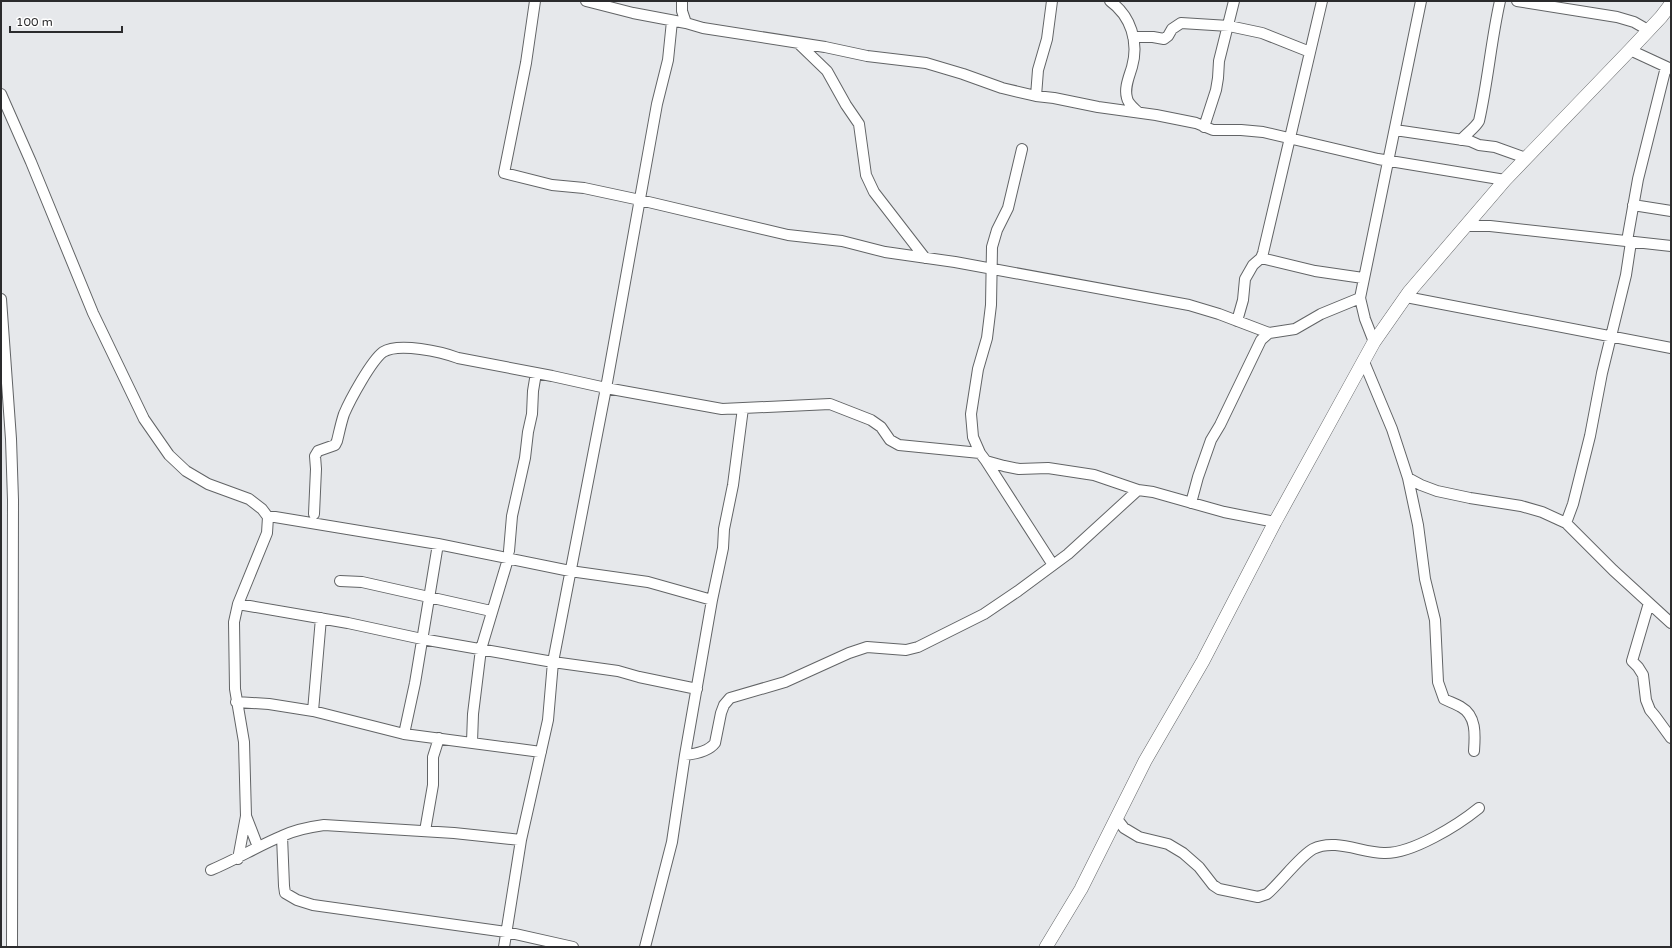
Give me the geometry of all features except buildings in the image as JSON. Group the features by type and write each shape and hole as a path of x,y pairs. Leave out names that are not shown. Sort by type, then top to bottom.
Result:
{"main road":[{"path":"1046,947 1081,889 1145,761 1203,661 1275,522 1374,342 1406,297 1505,180 1648,30 1666,16 1671,4"}],"street":[{"path":"534,1 534,13 526,63 504,173 552,185 584,188 640,200 788,235 842,241 885,252 1190,305 1269,333 1295,329 1321,314 1360,298"},
{"path":"586,1 632,13 686,23 703,28 825,47 867,56 926,63 1002,88 1036,96 1196,123 1213,130 1263,132 1388,161 1505,180"},
{"path":"682,1 682,11 686,23"},
{"path":"1036,96 1038,70 1047,39 1052,1"},
{"path":"1110,1 1126,17 1131,29 1134,53 1126,89 1129,103 1138,112"},
{"path":"1204,127 1216,90 1219,61 1229,26 1234,1"},
{"path":"1237,321 1243,300 1245,280 1253,265 1261,258 1322,1"},
{"path":"1374,342 1365,320 1360,298 1421,1"},
{"path":"1461,140 1476,126 1479,121 1500,1"},
{"path":"1517,1 1557,4 1617,17 1634,22 1648,30"},
{"path":"504,947 521,840 548,720 553,662 570,570 606,388 657,104 668,60 672,21"},
{"path":"1133,38 1149,37 1164,39 1175,26 1186,23 1229,26 1262,33 1310,52"},
{"path":"798,43 827,71 846,105 859,124 866,175 874,192 925,258"},
{"path":"1566,523 1573,504 1590,436 1611,336 1620,303 1633,205 1668,68 1630,50"},
{"path":"1,94 1,111"},
{"path":"1,94 31,162 80,283 112,355 144,419 169,455 186,471 208,484 249,499 262,509 268,517 267,533 238,604 234,622 236,702 244,742 246,816 238,859"},
{"path":"1395,130 1461,140 1479,145 1495,147 1526,158"},
{"path":"1022,149 1008,208 993,239 991,305 987,338 978,369 972,414 973,437 983,457 1052,565"},
{"path":"1633,205 1671,211"},
{"path":"1465,226 1490,226 1567,236 1671,246"},
{"path":"1261,258 1315,270 1364,278"},
{"path":"1406,297 1671,348"},
{"path":"1,299 11,438 13,500 12,947"},
{"path":"1191,503 1211,440 1251,363 1258,345 1269,333"},
{"path":"314,514 316,469 315,456 318,451 335,445 345,413 373,361 384,352 395,348 448,354 458,358 606,388 722,408 830,404 871,420 881,427 890,440 899,445 983,457 1019,469 1048,468 1094,475 1138,490 1153,492 1224,512 1275,522"},
{"path":"1364,362 1392,429 1412,491 1424,572 1435,620 1438,682 1444,699 1463,708 1469,713 1473,720 1475,731 1474,751"},
{"path":"472,742 473,714 481,649 508,555 512,516 525,458 532,414 533,391 536,373"},
{"path":"645,947 672,842 685,755 712,600 723,548 724,529 733,485 743,408"},
{"path":"1408,478 1421,485 1438,491 1521,506 1542,512 1566,523 1597,555 1648,603 1671,622"},
{"path":"685,755 713,746 724,705 730,698 785,682 849,653 867,647 906,650 918,647 984,614 1068,554 1138,490"},
{"path":"268,517 508,555 570,570 648,582 712,600"},
{"path":"404,734 438,544"},
{"path":"340,581 362,582 491,612"},
{"path":"1648,603 1632,661 1643,675 1646,700 1650,710 1671,738"},
{"path":"238,604 321,618 422,639 553,662 618,671 697,689"},
{"path":"313,711 321,618"},
{"path":"236,702 268,704 313,711 404,734 541,752"},
{"path":"425,831 433,785 434,757 438,738"},
{"path":"1117,819 1124,828 1139,837 1168,844 1183,853 1199,867 1213,885 1219,889 1258,897 1267,894 1312,850 1323,846 1337,845 1370,852 1400,852 1438,834 1468,817 1479,808"},
{"path":"246,816 258,847"},
{"path":"211,870 238,859 258,847 282,836 302,829 324,825 486,835 521,840"},
{"path":"282,836 285,893 297,900 313,905 506,932 573,947"}]}
